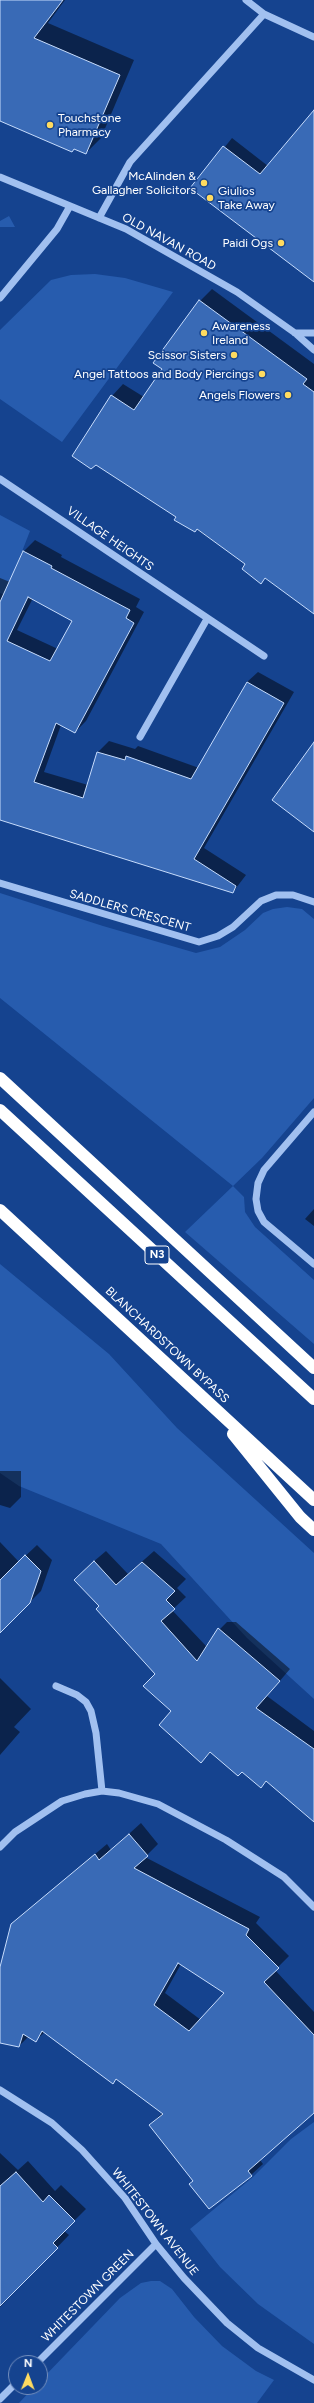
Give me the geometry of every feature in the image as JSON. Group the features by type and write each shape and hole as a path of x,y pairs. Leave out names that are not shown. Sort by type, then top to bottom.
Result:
{"highway":[{"path":"0,1078 314,1368"},
{"name":"N3","path":"0,1110 314,1399"},
{"name":"BLANCHARDSTOWN BYPASS","path":"0,1210 314,1500"},
{"path":"208,1402 300,1517 314,1530"}],"street":[{"path":"246,0 264,14 314,37"},
{"path":"99,218 130,162 264,14"},
{"name":"OLD NAVAN ROAD","path":"0,177 126,229 187,262 237,292 295,333 314,350"},
{"path":"0,298 57,229 70,206"},
{"path":"295,333 314,333"},
{"name":"VILLAGE HEIGHTS","path":"0,479 264,656"},
{"path":"140,737 207,619"},
{"name":"SADDLERS CRESCENT","path":"0,883 199,942 223,933 261,901 276,895 293,895 314,902"},
{"path":"314,1112 264,1170 258,1183 256,1199 258,1210 264,1222 314,1264"},
{"path":"56,1686 77,1695 86,1702 91,1711 96,1733 102,1791"},
{"path":"0,1847 15,1832 56,1804 73,1797 102,1791 119,1792 158,1804 218,1836 284,1877 314,1907"},
{"name":"WHITESTOWN AVENUE","path":"0,2090 52,2123 77,2145 125,2198 156,2244 208,2305 227,2323 258,2348 314,2380"},
{"name":"WHITESTOWN GREEN","path":"45,2355 156,2244"},
{"path":"0,2399 8,2391"}],"shaded area":[{"path":"9,216 15,227 0,227 0,221"},
{"path":"95,274 125,278 173,292 62,442 0,399 0,330 51,280 71,275"},
{"path":"0,515 30,531 5,595 0,593"},
{"path":"0,893 103,926 196,953 220,947 245,930 263,913 273,909 287,907 302,909 314,919 314,1098 262,1158 233,1186 0,998"},
{"path":"233,1186 244,1197 245,1212 255,1227 314,1280 314,1344 185,1232"},
{"path":"0,1264 109,1354 177,1428 314,1553 314,1699 247,1638 161,1544 19,1486 0,1473"},
{"path":"314,2122 314,2344 258,2304 220,2267 190,2229 253,2177 291,2139"},
{"path":"160,2281 172,2289 194,2317 222,2346 256,2371 274,2380 257,2403 19,2403 26,2395 48,2395 48,2373 120,2298 141,2283"}],"building":[{"path":"0,0 63,0 34,38 120,75 86,154 74,149 72,152 0,121"},
{"path":"314,110 314,282 190,188 223,146 260,174"},
{"path":"199,300 307,379 303,384 314,392 314,614 265,578 261,584 242,569 245,564 197,529 195,532 174,520 176,517 96,465 91,469 72,456 111,395 134,410 162,369 153,363"},
{"path":"23,551 52,566 51,568 130,610 126,618 134,623 75,733 56,723 34,782 83,798 97,752 125,760 126,756 191,779 247,682 284,703 194,859 236,886 233,893 0,820 0,602","holes":["28,597 72,621 50,661 7,641"]},
{"path":"314,742 314,832 272,800"},
{"path":"25,1555 41,1571 30,1603 0,1633 0,1580"},
{"path":"94,1561 116,1585 142,1562 175,1591 166,1600 175,1609 161,1621 197,1661 218,1628 280,1681 256,1708 314,1749 314,1822 266,1781 261,1788 242,1772 238,1776 210,1752 201,1763 159,1725 171,1711 143,1686 155,1674 96,1609 99,1606 74,1580"},
{"path":"129,1834 148,1856 134,1868 249,1929 246,1935 279,1968 264,1982 314,2035 314,2113 248,2171 252,2176 209,2209 189,2184 193,2181 149,2125 163,2114 116,2079 113,2084 42,2031 36,2042 23,2034 19,2047 0,2043 0,1967 11,1924 95,1854 99,1860","holes":["178,1963 224,1993 189,2031 154,2005"]},
{"path":"16,2172 43,2202 49,2195 75,2221 53,2243 58,2248 0,2306 0,2186"}],"place":[{"name":"Touchstone Pharmacy","path":"50,125"},
{"name":"McAlinden & Gallagher Solicitors","path":"204,183"},
{"name":"Giulios Take Away","path":"210,198"},
{"name":"Paidi Ogs","path":"281,243"},
{"name":"Awareness Ireland","path":"204,333"},
{"name":"Scissor Sisters","path":"234,355"},
{"name":"Angel Tattoos and Body Piercings","path":"262,374"},
{"name":"Angels Flowers","path":"288,395"}]}
